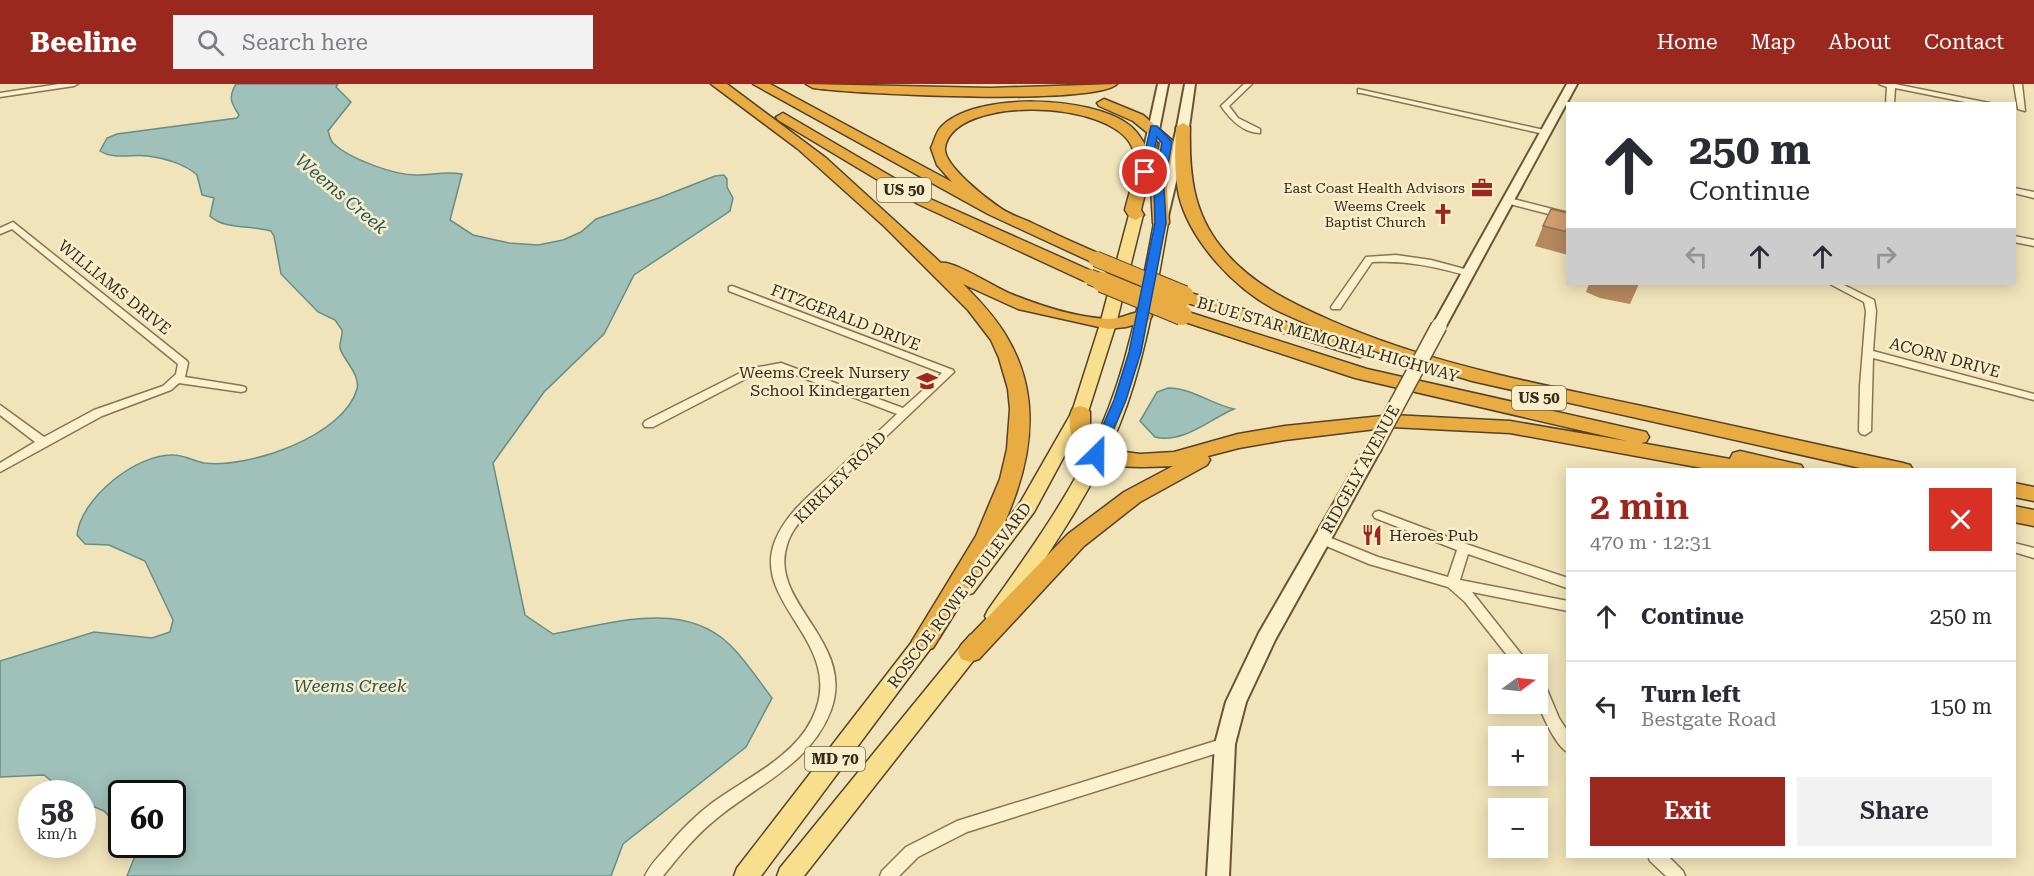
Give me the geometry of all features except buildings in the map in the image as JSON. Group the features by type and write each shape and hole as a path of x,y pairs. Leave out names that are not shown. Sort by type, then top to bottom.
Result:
{"highway":[{"path":"718,84 786,132 887,221 986,320 1009,361 1017,387 1020,417 1017,446 1003,500 981,552 924,641"},
{"name":"BLUE STAR MEMORIAL HIGHWAY","path":"729,84 923,201 1090,277 1183,305 1498,388 1615,415 1892,468"},
{"name":"BLUE STAR MEMORIAL HIGHWAY","path":"760,84 994,211 1096,259 1183,305 1362,374 1785,468"},
{"path":"813,84 874,91 1017,92 1078,90 1110,84"},
{"path":"1017,92 1091,99 1115,107 1154,128 1167,142 1159,188 1161,223"},
{"path":"994,211 956,178 940,160 938,147 942,137 955,124 986,110 1006,106 1050,105 1100,114 1119,124 1133,136 1139,145 1141,160 1133,210 1136,215"},
{"path":"1183,127 1182,165 1187,197 1198,226 1224,259 1248,282 1280,305 1367,343 1472,375 1893,468"},
{"path":"887,221 961,277 1035,309 1108,324 1134,320 1143,316"},
{"path":"1080,412 1080,433 1087,448 1096,455 1140,461 1174,459 1238,441 1358,423 1435,422 1510,428 1743,468"},
{"path":"969,652 1076,540 1132,497 1238,441"},
{"path":"2016,490 2034,494"},
{"path":"2016,514 2034,518"}],"main road":[{"name":"MD 70","path":"1136,215 1162,84"},
{"name":"MD 70","path":"789,876 969,652 1062,515 1096,455 1120,400 1143,316 1190,84"},
{"name":"RIDGELY AVENUE","path":"1218,876 1225,744 1236,702 1250,668 1373,449 1572,84"},
{"name":"ROSCOE ROWE BOULEVARD","path":"747,876 1027,507 1080,412 1108,324 1136,215"}],"street":[{"path":"0,95 74,84"},
{"path":"1248,84 1225,106 1235,120 1257,131"},
{"path":"2018,84 2018,109 2034,111"},
{"path":"1890,102 1887,85 1979,102"},
{"path":"1361,91 1544,132"},
{"path":"2016,190 2034,195"},
{"path":"1509,201 1566,215"},
{"path":"0,225 13,225"},
{"path":"0,231 13,225"},
{"name":"WILLIAMS DRIVE","path":"13,225 183,363 181,375 177,379"},
{"path":"2016,239 2034,243"},
{"path":"1336,307 1369,258 1423,259 1469,273"},
{"name":"ACORN DRIVE","path":"1836,285 1869,300 1871,311 1867,353 2034,397"},
{"name":"FITZGERALD DRIVE","path":"732,289 949,372"},
{"path":"1865,431 1867,353"},
{"path":"649,424 752,371 781,366 905,413"},
{"name":"KIRKLEY ROAD","path":"653,876 697,825 796,751 819,721 825,708 830,683 827,665 822,651 789,601 781,584 779,548 791,526 808,504 949,372"},
{"path":"0,468 98,413 167,388 177,379 241,388"},
{"path":"0,409 43,442"},
{"path":"1379,515 1464,548 1566,583"},
{"path":"1322,539 1374,561 1452,583 1566,606"},
{"path":"1452,583 1464,548"},
{"path":"2016,548 2034,553"},
{"path":"1452,583 1470,598 1514,654"},
{"path":"1548,709 1566,743"},
{"path":"888,876 912,852 963,826 1225,744"},
{"path":"1658,858 1677,876"}],"water":[{"name":"Weems Creek","path":"236,84 338,84 336,87 351,102 328,131 333,143 350,155 396,172 416,175 462,174 450,220 473,235 509,243 538,245 563,240 581,232 596,219 715,176 724,175 727,179 727,187 733,198 730,211 634,275 604,334 544,392 493,463 525,615 553,634 644,618 667,618 690,622 710,630 729,644 772,698 746,747 623,844 611,876 127,876 134,858 186,858 186,780 108,780 108,815 96,808 96,780 50,780 44,775 0,777 0,661 94,632 152,638 170,632 173,620 145,561 109,545 85,544 77,535 88,507 99,493 127,470 158,457 177,455 204,463 223,463 245,461 292,446 314,435 334,421 348,406 357,389 358,384 354,373 341,352 342,330 335,320 318,312 281,274 271,231 231,225 210,216 214,198 202,195 197,175 180,165 154,157 117,156 100,151 107,138 117,134 237,118 239,115 231,96"},
{"path":"1168,388 1193,393 1234,409 1186,434 1176,437 1155,437 1140,421 1157,392"}],"place":[{"name":"East Coast Health Advisors","path":"1482,188"},
{"name":"Weems Creek Baptist Church","path":"1443,214"},
{"name":"Weems Creek Nursery School Kindergarten","path":"927,381"},
{"name":"Heroes Pub","path":"1372,535"}],"route":[{"path":"1096,455 1120,400 1135,352 1161,223 1159,188 1167,142 1154,128 1145,172"}]}
